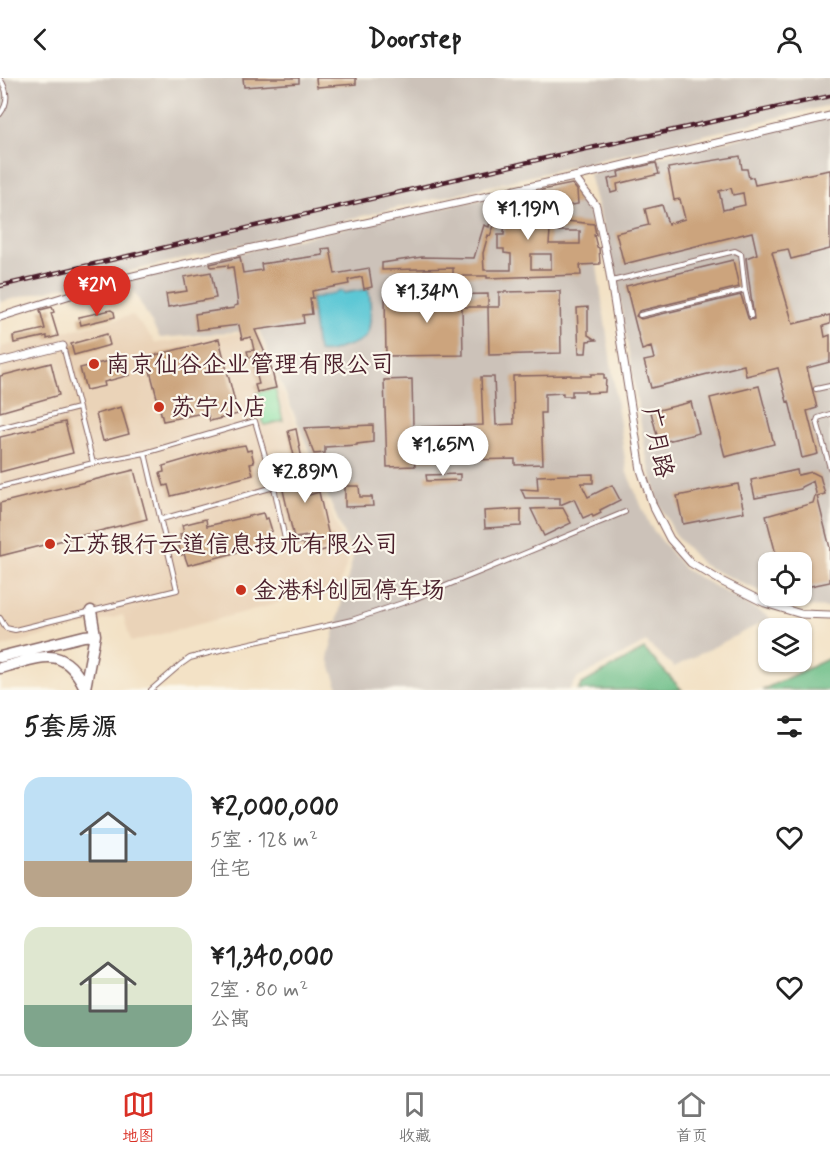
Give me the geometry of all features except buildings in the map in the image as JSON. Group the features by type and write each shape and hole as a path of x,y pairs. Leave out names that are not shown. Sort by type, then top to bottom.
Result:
{"street":[{"path":"0,317 125,278 574,177 830,116"},
{"name":"广月路","path":"574,177 596,206 611,281 641,470 653,506 670,539 691,563 765,603 801,614 830,615"},
{"path":"0,362 63,346"},
{"path":"85,689 95,636 91,611"},
{"path":"0,657 84,636 95,636"},
{"path":"0,668 49,656 59,657 79,674 85,689"}],"lane":[{"path":"0,79 7,99 6,106 0,114"},
{"path":"611,281 735,251 741,254 751,316"},
{"path":"640,315 745,290"},
{"path":"63,346 93,464"},
{"path":"816,389 830,386"},
{"path":"0,428 78,408"},
{"path":"830,414 818,418 817,421 830,468"},
{"path":"0,487 146,453 255,421 274,487 286,544 311,539"},
{"path":"823,443 830,441"},
{"path":"0,618 6,628 15,630 177,590 146,453"},
{"path":"162,519 274,487"},
{"path":"151,690 190,658 352,620 414,599 625,512"}],"shaded area":[{"path":"0,78 830,78 830,105 0,302"},
{"path":"830,117 830,608 805,606 812,606 812,552 758,552 758,590 703,565 677,537 659,504 646,454 617,282 589,174"},
{"path":"567,183 588,204 627,473 650,526 684,569 771,618 758,618 758,625 674,667 646,642 578,678 569,690 339,690 328,658 353,557 259,330 160,338 127,279 397,216"},
{"path":"133,315 156,343 258,331 349,557 339,587 131,642 123,615 0,647 0,347"}],"green space":[{"path":"275,388 283,421 264,425 256,393"},
{"path":"644,649 682,690 578,690 582,684"},
{"path":"830,658 830,690 762,690 800,672 812,672 812,666"}],"water":[{"path":"368,289 370,315 368,330 363,339 330,352 319,352 311,299 342,291 344,293"}],"railway":[{"path":"0,286 554,156 830,96"}],"place":[{"name":"南京仙谷企业管理有限公司","path":"94,364"},
{"name":"苏宁小店","path":"159,407"},
{"name":"江苏银行云道信息技术有限公司","path":"50,544"},
{"name":"金港科创园停车场","path":"241,590"}]}
